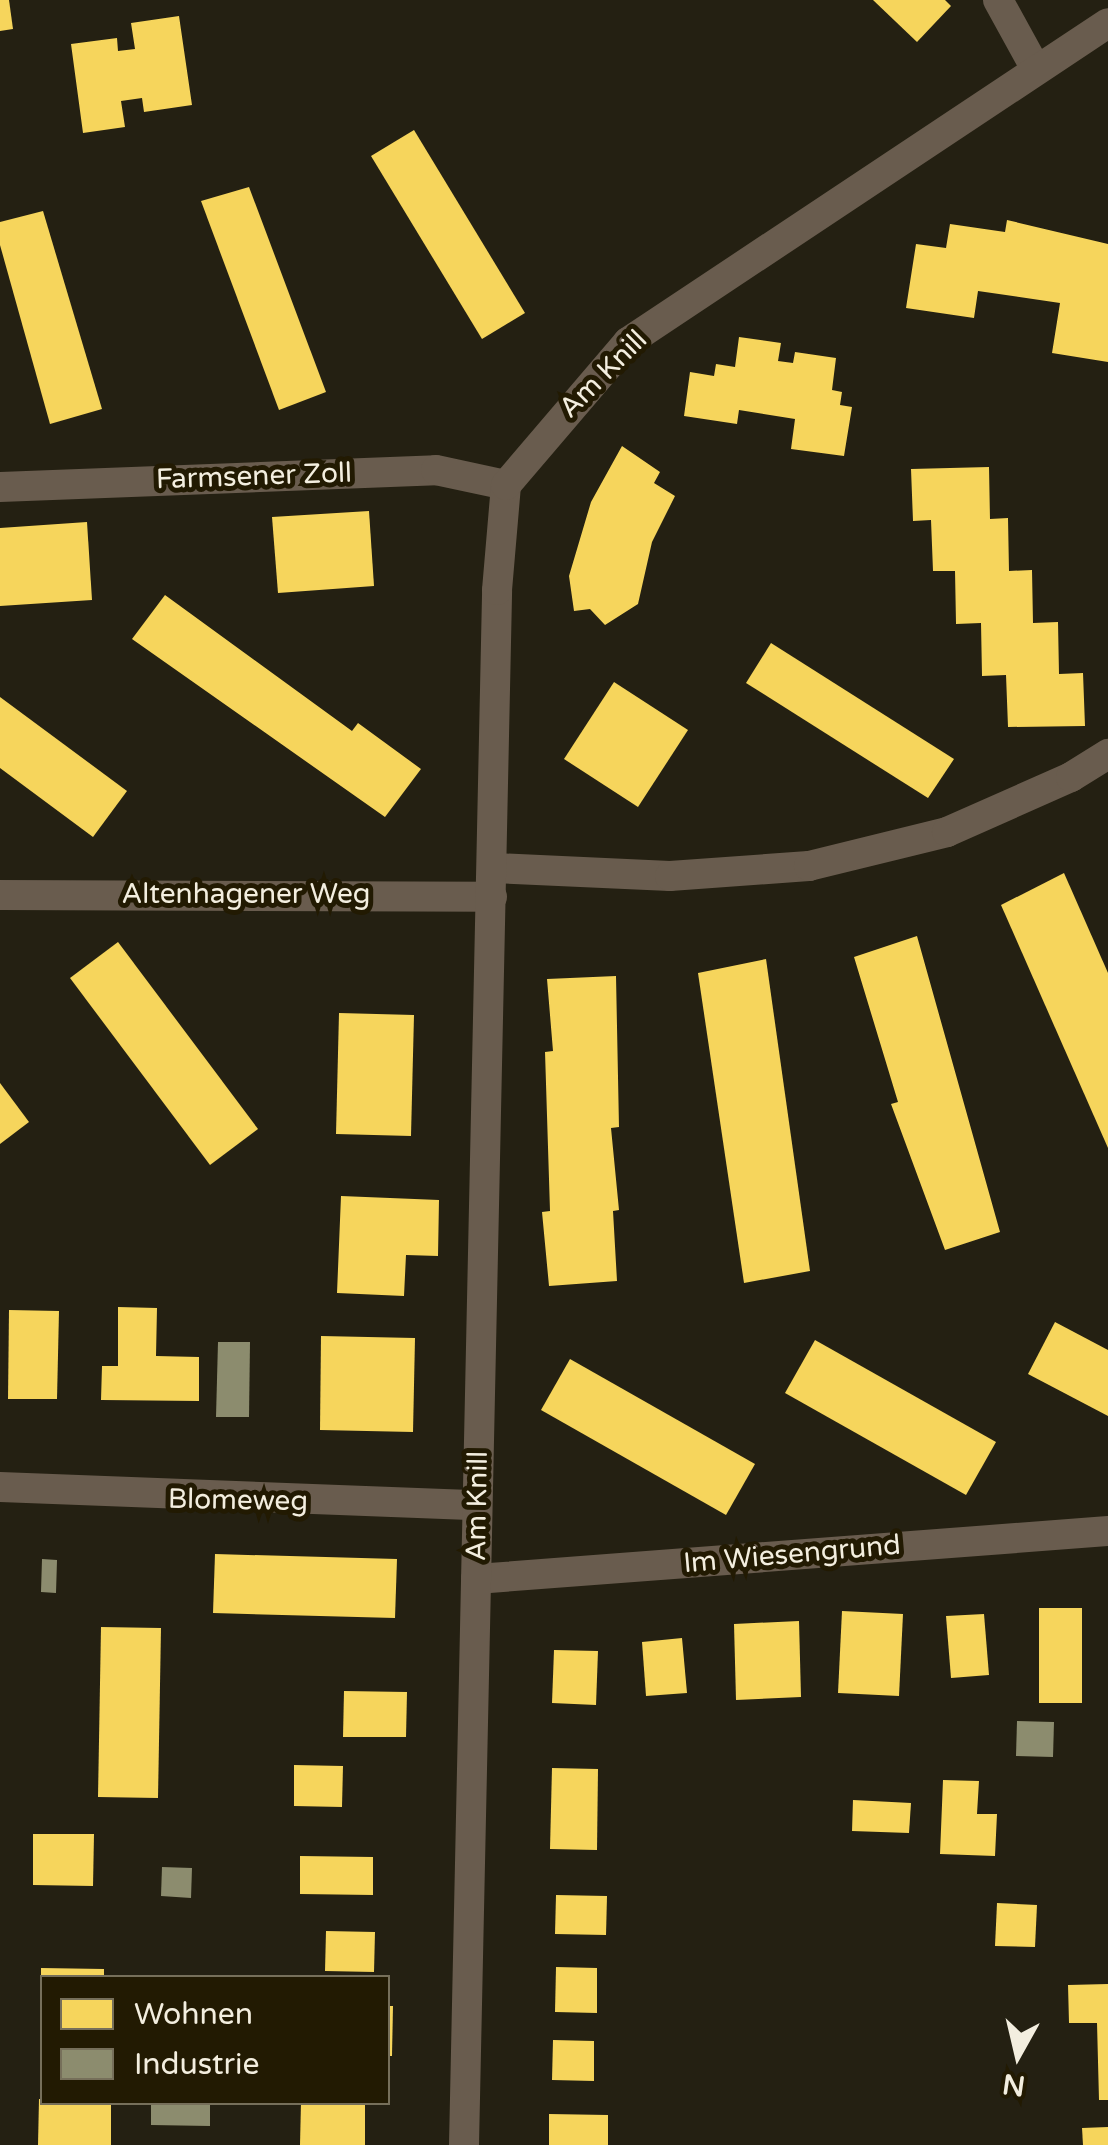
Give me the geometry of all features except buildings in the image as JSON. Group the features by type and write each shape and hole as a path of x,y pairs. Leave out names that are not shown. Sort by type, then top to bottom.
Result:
{"street":[{"path":"998,0 1036,69"},
{"name":"Am Knill","path":"464,2145 497,590 506,485 628,342 1108,23"},
{"name":"Farmsener Zoll","path":"0,487 436,470 506,485"},
{"path":"493,882 809,866 947,832 1071,778 1108,754"},
{"name":"Altenhagener Weg","path":"0,896 493,882"},
{"name":"Blomeweg","path":"0,1487 478,1505"},
{"name":"Im Wiesengrund","path":"476,1580 1108,1531"}]}
